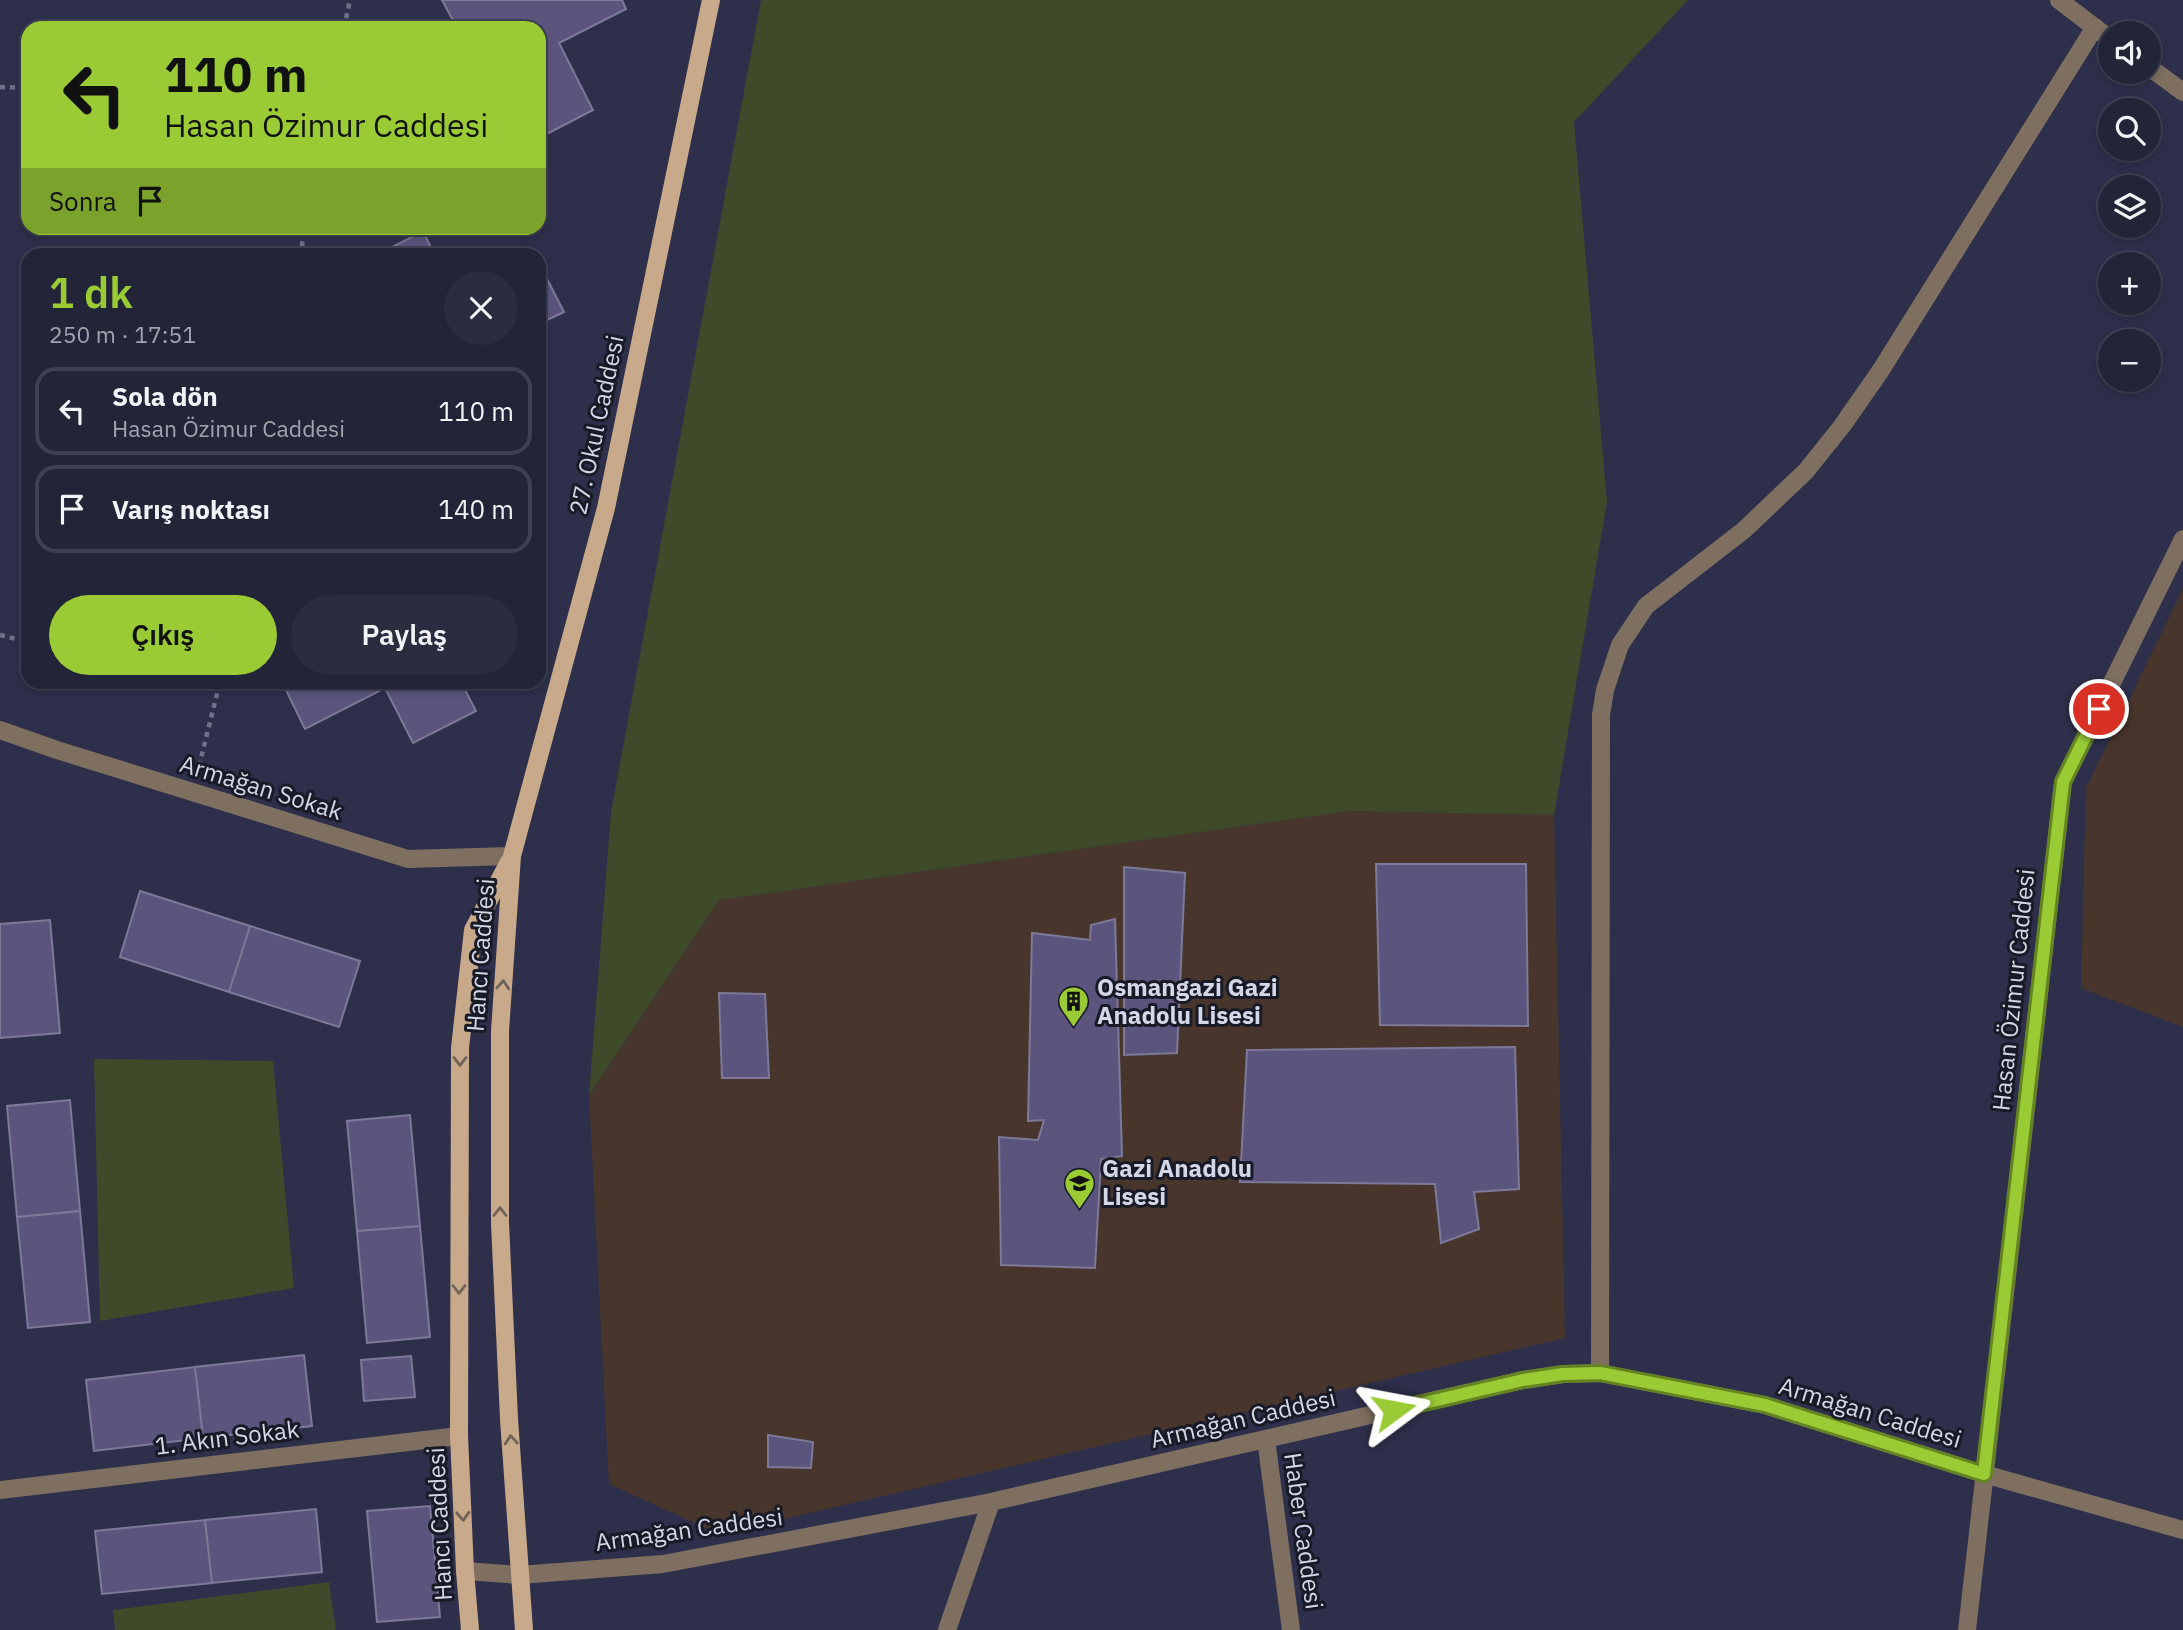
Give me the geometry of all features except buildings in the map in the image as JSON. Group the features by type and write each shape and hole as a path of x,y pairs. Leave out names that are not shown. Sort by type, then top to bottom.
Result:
{"main road":[{"name":"27. Okul Caddesi","path":"512,856 606,508 711,0"},
{"name":"Hancı Caddesi","path":"470,1630 459,1436 460,1048 474,930 512,856"},
{"name":"Hancı Caddesi","path":"512,856 500,1031 500,1209 509,1406 524,1630"}],"street":[{"path":"2059,0 2098,29"},
{"path":"1600,1373 1601,715 1611,666 1620,645 1646,606 1744,530 1807,471 1842,426 1881,370 2095,27"},
{"path":"2161,76 2183,92"},
{"name":"Hasan Özimur Caddesi","path":"1967,1630 2063,782 2183,539"},
{"name":"Armağan Sokak","path":"0,730 408,859 512,856"},
{"name":"Armağan Caddesi","path":"466,1571 519,1575 663,1563 991,1502 1523,1380 1563,1374 1600,1373 1765,1405 1984,1474 2183,1530"},
{"name":"1. Akın Sokak","path":"0,1490 459,1436"},
{"name":"Haber Caddesi","path":"1266,1439 1291,1630"},
{"path":"947,1630 991,1502"}],"path":[{"path":"346,21 350,0"},
{"path":"0,88 21,88"},
{"path":"0,635 21,640"},
{"path":"192,792 218,689"}],"shaded area":[{"path":"2183,589 2183,1027 2081,988 2086,788"},
{"name":"Gazi Anadolu Lisesi","path":"1350,811 1554,815 1565,1338 719,1534 609,1484 589,1095 719,900"}],"green space":[{"path":"761,0 1688,0 1574,122 1607,502 1554,815 1350,811 719,900 589,1095 611,812"},
{"path":"94,1059 273,1061 294,1288 100,1321"},
{"path":"329,1582 336,1630 115,1630 113,1610"}],"place":[{"name":"Osmangazi Gazi Anadolu Lisesi","path":"1074,1029"},
{"name":"Gazi Anadolu Lisesi","path":"1079,1210"}],"route":[{"path":"1394,1410 1523,1380 1563,1374 1600,1373 1765,1405 1984,1474 2063,782 2099,709"}]}
